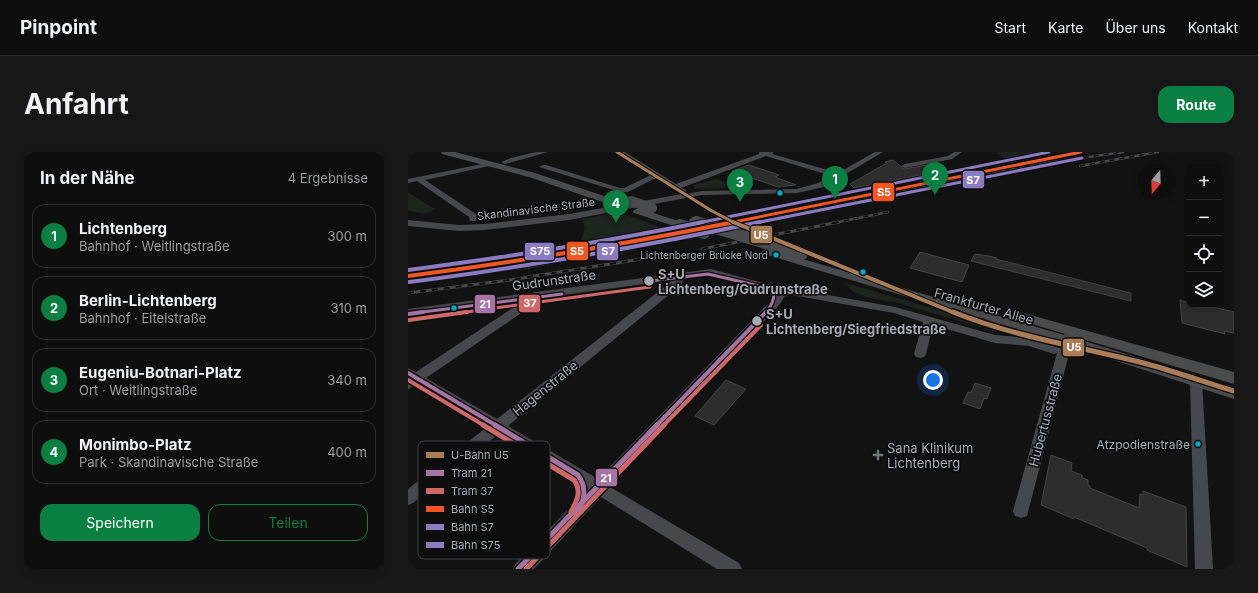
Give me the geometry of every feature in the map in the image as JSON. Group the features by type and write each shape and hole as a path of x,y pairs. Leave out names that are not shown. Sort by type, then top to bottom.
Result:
{"main road":[{"path":"445,152 470,156"},
{"name":"Frankfurter Allee","path":"470,156 506,162 570,180 694,222 1068,335 1170,373 1234,393"},
{"name":"Frankfurter Allee","path":"470,156 492,164 555,182 680,225 780,256 1068,335 1234,378"},
{"path":"1170,373 1188,371 1234,384"},
{"path":"1196,382 1207,380 1234,388"}],"street":[{"path":"506,162 545,152"},
{"path":"620,152 689,195"},
{"name":"Skandinavische Straße","path":"408,223 459,228 506,225 570,217 689,195 714,192 798,192 813,188 880,152"},
{"path":"905,166 950,158 960,152"},
{"path":"674,186 766,153 838,175"},
{"path":"453,171 470,166 470,156"},
{"path":"408,181 492,164"},
{"path":"543,167 620,190 625,190 656,175"},
{"path":"418,179 473,216 473,219"},
{"path":"666,200 673,193 674,186"},
{"name":"Frankfurter Allee","path":"680,276 712,272 755,285 895,310 995,339 1030,342 1054,350"},
{"name":"Gudrunstraße","path":"408,313 680,276"},
{"name":"Hagenstraße","path":"479,441 677,283 680,276"},
{"path":"550,540 776,302 784,290"},
{"path":"522,441 411,378 520,309 528,303 530,297"},
{"path":"920,354 929,319"},
{"name":"Hubertusstraße","path":"1021,511 1068,335"},
{"path":"1196,382 1204,569"},
{"path":"550,458 733,569"},
{"name":"Hagenstraße","path":"408,498 418,490"},
{"path":"522,569 532,559"}],"shaded area":[{"path":"1053,152 1007,160 996,153"},
{"path":"716,179 737,186 728,188 694,189 694,185"},
{"path":"408,192 435,209 426,214 408,211"},
{"path":"619,212 663,228 580,243 585,228 582,219"},
{"path":"846,283 1017,334 988,330 899,303 873,299 853,292"}],"building":[{"path":"893,160 904,169 933,164 942,171 854,188 850,184 887,163 885,162"},
{"path":"749,165 779,175 775,177 796,185 778,187 732,171"},
{"path":"920,252 969,265 962,282 910,268"},
{"path":"975,254 997,258 996,259 1131,293 1131,301 971,261"},
{"path":"1180,300 1186,302 1186,308 1217,308 1234,312 1234,333 1224,331 1225,334 1182,323"},
{"path":"726,380 746,389 714,425 695,416"},
{"path":"975,383 991,388 987,399 984,398 980,409 963,403 968,392 971,393"},
{"path":"1051,455 1072,463 1071,471 1082,475 1082,478 1088,480 1088,485 1090,488 1139,508 1140,494 1143,495 1143,491 1186,507 1187,567 1074,517 1074,519 1041,505"}],"railway":[{"path":"740,223 1006,169 1123,152"},
{"path":"1080,166 1158,152"},
{"path":"836,223 888,212"},
{"path":"408,280 458,276 533,266 745,222"},
{"path":"702,249 836,223"},
{"path":"408,293 510,280 660,256"}],"metro line":[{"name":"U5","path":"617,152 712,211 742,227 975,321 1034,338 1147,364 1234,391"}],"tram line":[{"name":"21","path":"550,536 767,311 774,299 774,293 768,288 708,274 649,281"},
{"name":"37","path":"409,320 650,287"},
{"name":"21","path":"408,314 562,294"},
{"name":"37","path":"550,544 761,325"},
{"name":"21","path":"408,373 521,441"},
{"name":"37","path":"408,380 509,441"},
{"name":"21","path":"550,458 578,475 581,480 584,495 576,515"},
{"name":"37","path":"550,466 574,480 577,484 579,492 571,512"},
{"name":"21","path":"518,569 528,559"},
{"name":"37","path":"526,569 536,559"}],"rail line":[{"name":"S75","path":"408,270 492,259 661,231 1049,152"},
{"name":"S5","path":"408,276 493,265 662,237 1081,152"},
{"name":"S7","path":"409,282 494,271 663,242 1082,158"}],"place":[{"name":"Berlin-Lichtenberg","path":"935,195"},
{"name":"Lichtenberg","path":"835,199"},
{"name":"Eugeniu-Botnari-Platz","path":"740,202"},
{"name":"Monimbo-Platz","path":"616,223"},
{"name":"Lichtenberger Brücke Nord","path":"776,255"},
{"name":"S+U Lichtenberg/Gudrunstraße","path":"649,281"},
{"name":"S+U Lichtenberg/Siegfriedstraße","path":"757,321"},
{"name":"Atzpodienstraße","path":"1198,444"},
{"name":"Sana Klinikum Lichtenberg","path":"878,455"}]}
